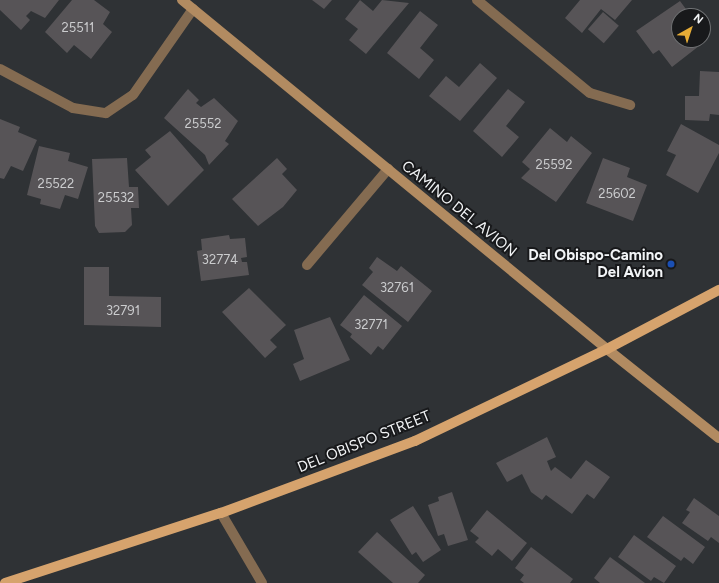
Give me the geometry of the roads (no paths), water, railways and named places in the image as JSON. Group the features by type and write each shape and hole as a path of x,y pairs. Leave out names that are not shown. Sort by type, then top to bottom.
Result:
{"main road":[{"name":"CAMINO DEL AVION","path":"182,0 607,350 719,438"},
{"name":"DEL OBISPO STREET","path":"5,583 220,513 415,440 607,350 719,290"}],"street":[{"path":"478,0 590,94 630,105"},
{"path":"0,69 73,108 106,113 133,95 193,9"},
{"path":"307,265 388,169"},
{"path":"220,513 262,583"}],"place":[{"name":"Del Obispo-Camino Del Avion","path":"671,264"}]}
